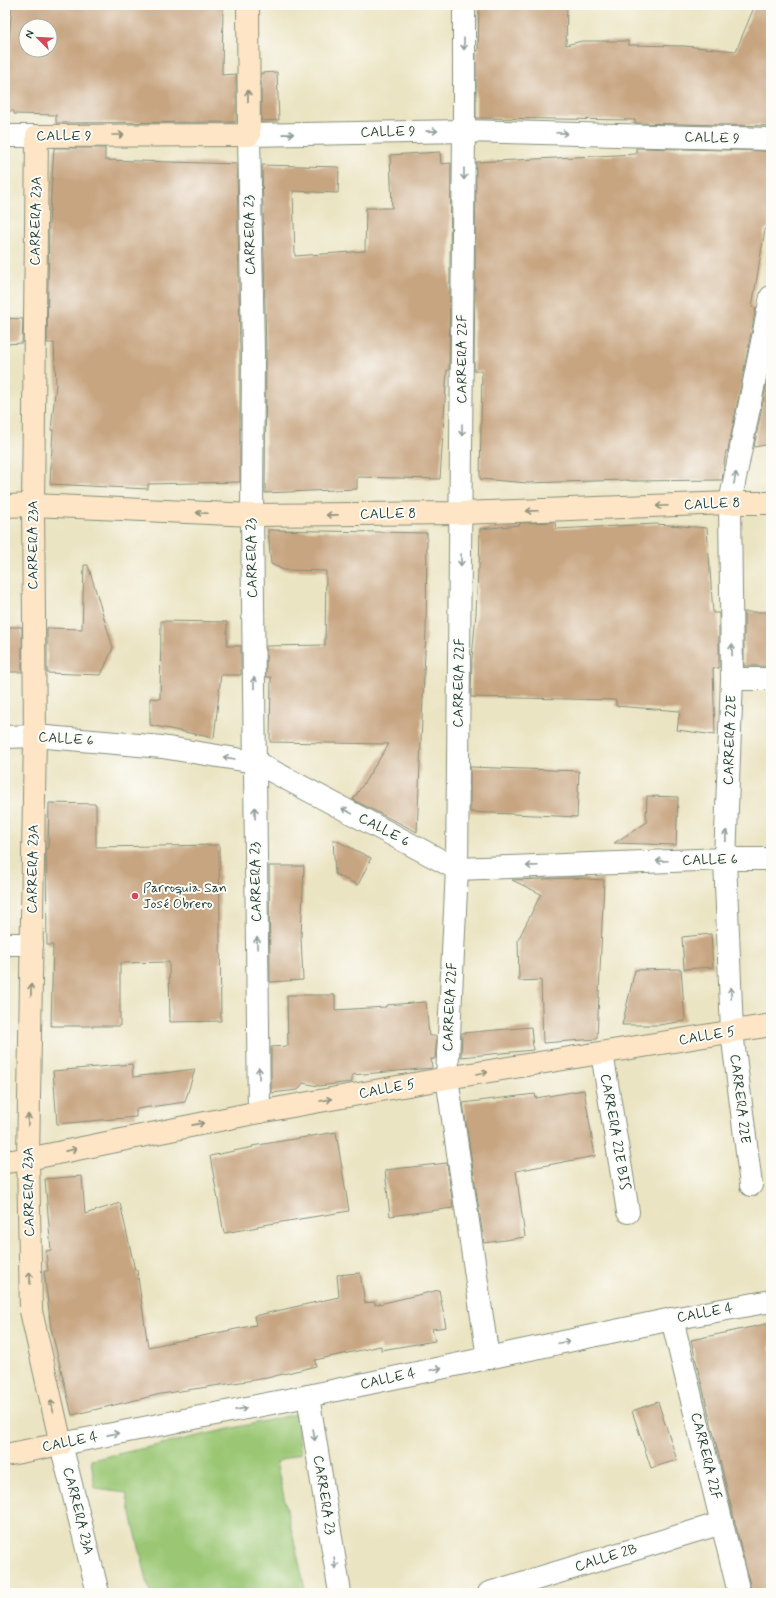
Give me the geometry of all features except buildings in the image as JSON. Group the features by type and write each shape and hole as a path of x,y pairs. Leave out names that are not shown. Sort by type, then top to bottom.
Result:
{"street":[{"name":"CARRERA 23","path":"248,5 253,352 252,515 259,1112"},
{"name":"CARRERA 22F","path":"464,5 457,869 447,1078 488,1358"},
{"name":"CALLE 9","path":"5,136 249,135 464,131 771,139"},
{"name":"CARRERA 23A","path":"37,136 33,505 35,736 28,1159 30,1311 98,1593"},
{"name":"CARRERA 22E","path":"751,1185 732,1032 725,859 732,679 730,503 771,297"},
{"name":"CALLE 8","path":"5,506 33,505 252,515 461,513 730,503 771,503"},
{"path":"732,679 771,679"},
{"name":"CALLE 6","path":"5,737 35,736 162,747 254,762 457,869 725,859 771,859"},
{"path":"5,944 32,944"},
{"name":"CALLE 5","path":"5,1162 28,1159 259,1112 447,1078 771,1025"},
{"name":"CARRERA 22E BIS","path":"602,1053 628,1212"},
{"name":"CALLE 4","path":"5,1455 308,1396 672,1319 771,1301"},
{"name":"CARRERA 22F","path":"672,1319 739,1593"},
{"name":"CARRERA 23","path":"308,1396 340,1593"},
{"name":"CALLE 2B","path":"494,1592 722,1523"}],"green space":[{"path":"296,1414 301,1453 276,1462 306,1593 150,1593 126,1493 95,1489 91,1460"}],"place":[{"name":"Parroquia San José Obrero","path":"135,896"}]}
